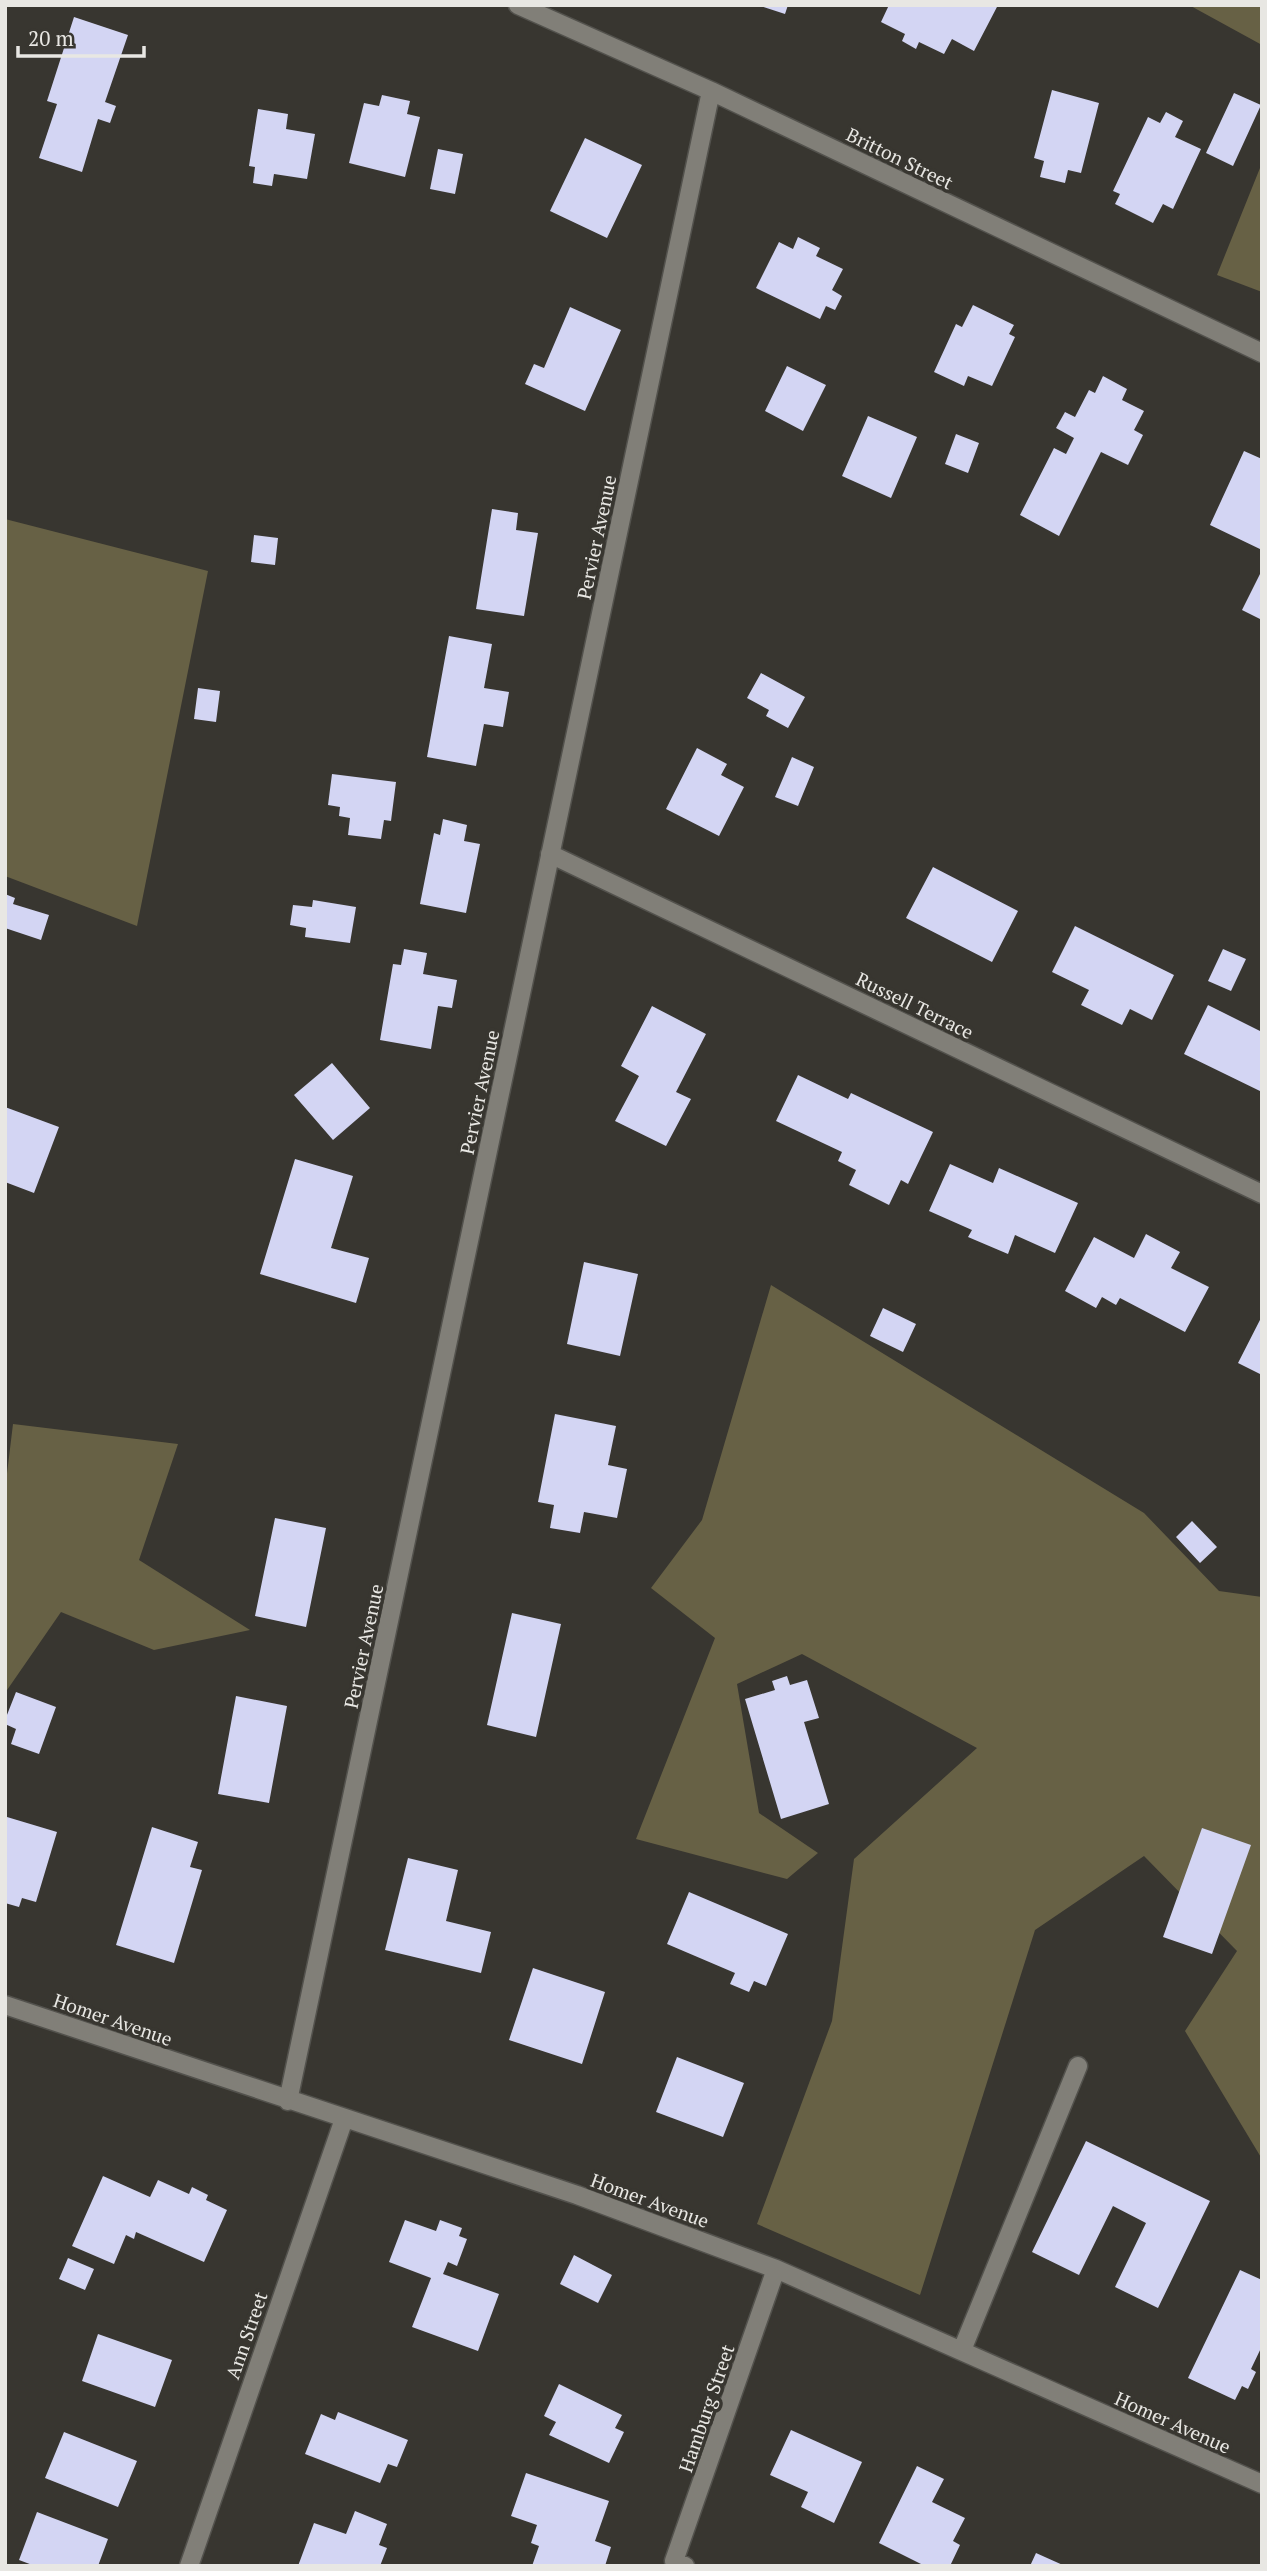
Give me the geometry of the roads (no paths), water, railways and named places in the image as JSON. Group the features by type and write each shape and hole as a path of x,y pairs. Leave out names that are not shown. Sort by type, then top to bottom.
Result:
{"street":[{"name":"Britton Street","path":"518,5 711,91 1262,353"},
{"name":"Pervier Avenue","path":"288,2101 711,91"},
{"name":"Russell Terrace","path":"551,854 1262,1194"},
{"name":"Homer Avenue","path":"5,2005 577,2195 776,2269 1262,2484"},
{"path":"962,2350 1078,2066"},
{"name":"Ann Street","path":"189,2566 344,2119"},
{"name":"Hamburg Street","path":"680,2563 776,2269"}]}
